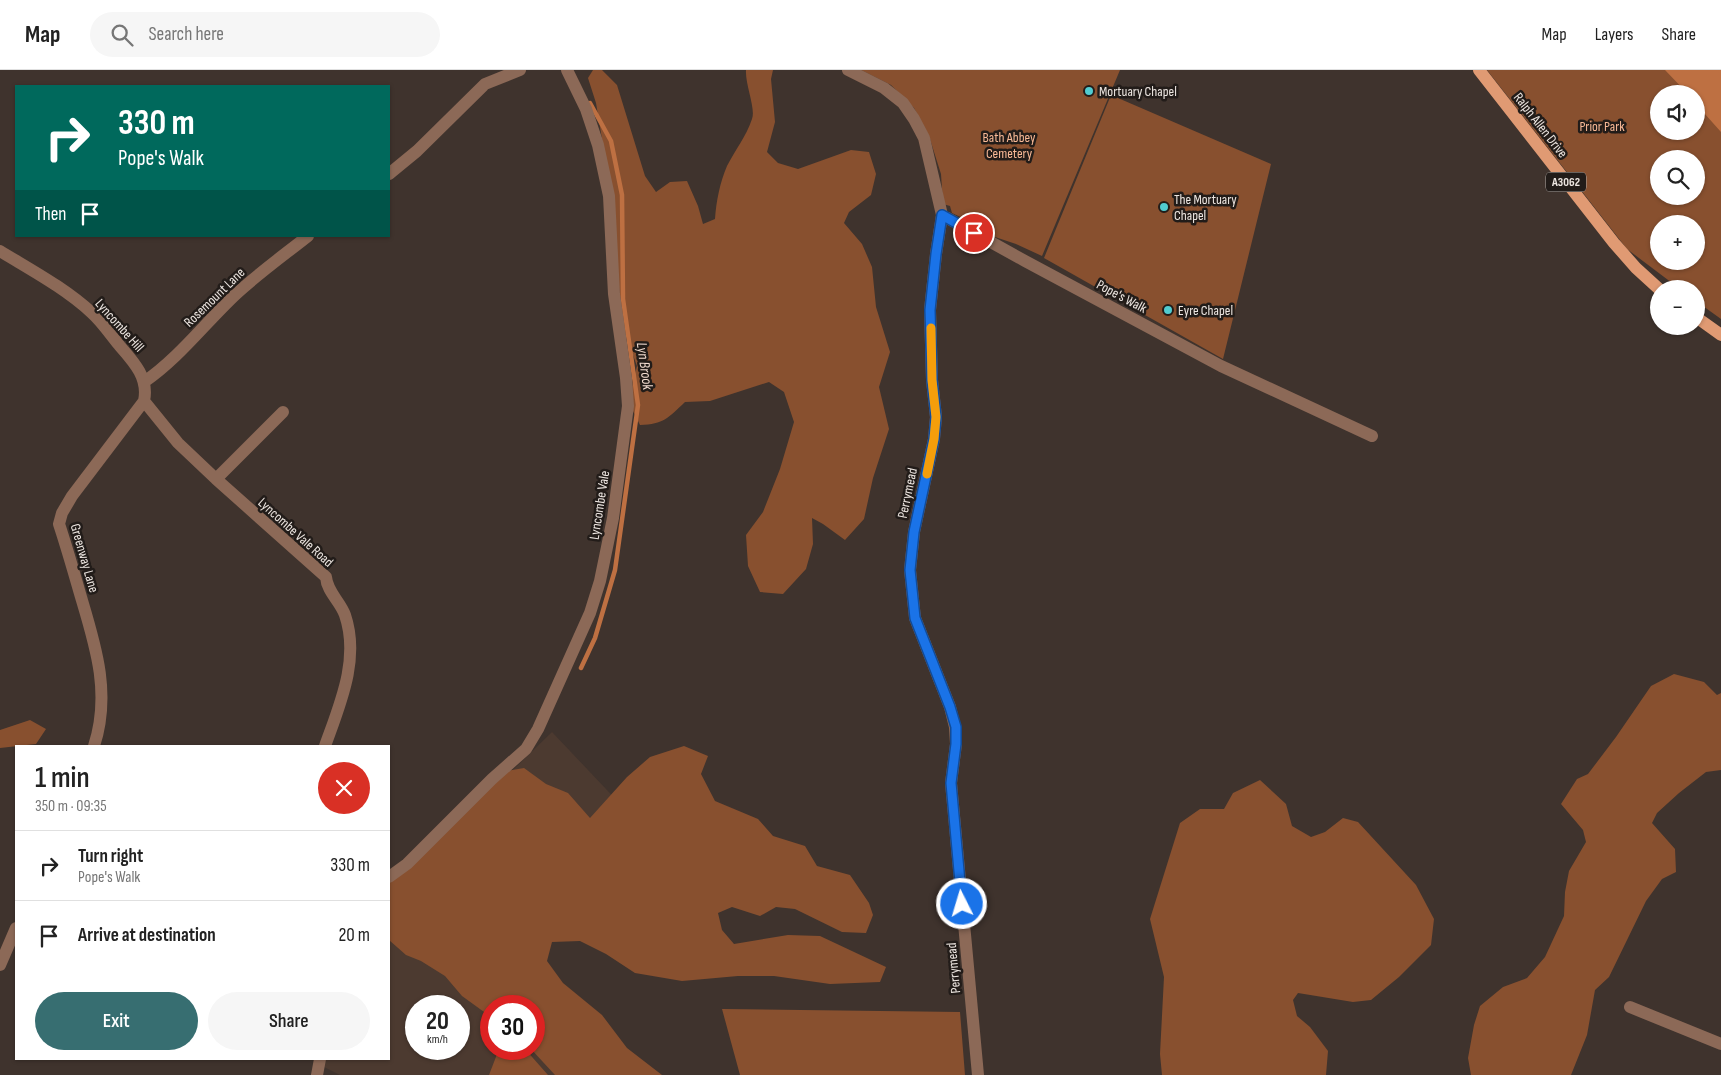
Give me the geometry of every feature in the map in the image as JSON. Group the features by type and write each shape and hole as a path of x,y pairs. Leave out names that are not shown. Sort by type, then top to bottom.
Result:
{"main road":[{"name":"Ralph Allen Drive","path":"1479,70 1614,243 1650,281"},
{"path":"1705,323 1721,335"}],"street":[{"path":"390,173 417,151 485,84 520,70"},
{"name":"Lyncombe Vale","path":"390,876 407,864 492,779 526,749 538,729 590,614 600,581 613,518 628,406 627,388 614,294 609,196 598,145 586,109 567,70"},
{"name":"Perrymead","path":"848,70 884,88 903,103 914,119 924,138 942,215 930,310 932,380 936,417 934,439 914,532 910,570 915,618 956,727 956,744 951,783 978,1075"},
{"name":"Pope's Walk","path":"942,215 1221,366 1372,436"},
{"name":"Rosemount Lane","path":"144,382 160,371 178,354 236,294 307,237"},
{"name":"Lyncombe Hill","path":"0,251 74,299 93,314 135,364 144,382 146,392 144,402"},
{"name":"Lyncombe Vale Road","path":"144,402 178,443 216,480 326,577 326,584 344,613 351,639 350,660 344,692 325,745"},
{"name":"Greenway Lane","path":"94,745 99,731 102,692 100,672 96,649 59,524 62,513 72,496 144,402"},
{"path":"216,480 283,412"},
{"path":"0,965 15,930"},
{"path":"1630,1007 1721,1044"},
{"path":"317,1075 320,1060"}],"shaded area":[{"path":"1665,70 1721,70 1721,132 1705,114 1705,85 1679,85"},
{"path":"552,732 624,808 512,933 608,1075 340,1075 324,1067 324,1060 390,1060 390,882 409,871"}],"green space":[{"path":"593,70 602,70 617,85 645,176 656,192 670,182 687,181 698,206 703,224 715,219 716,206 725,172 752,119 753,109 746,70 773,70 771,79 775,122 767,152 778,163 798,169 851,150 869,152 876,174 871,195 849,212 844,223 862,244 872,267 876,307 890,352 879,387 889,429 873,478 864,519 845,540 812,518 813,544 806,569 783,594 760,592 748,566 746,535 763,512 780,469 794,422 784,392 769,382 710,401 685,402 660,422 640,425 632,409 632,386 637,366 624,331 602,139 596,103 588,78"},
{"name":"Bath Abbey Cemetery","path":"861,70 1120,70 1042,256 1016,244 983,233 971,222 952,213 950,206 943,204 941,174 929,136 914,108 891,85"},
{"name":"Prior Park","path":"1487,70 1721,70 1721,319 1705,307 1705,280 1668,280 1655,270 1705,270 1705,215 1650,215 1650,266 1627,249"},
{"path":"1111,95 1271,164 1223,359 1044,258"},
{"path":"1674,674 1704,682 1717,695 1721,693 1721,770 1706,772 1657,813 1652,823 1675,849 1676,872 1662,879 1646,901 1609,977 1595,990 1587,1035 1571,1075 1471,1075 1468,1058 1474,1025 1480,1006 1503,987 1527,978 1545,957 1564,916 1565,892 1569,871 1586,842 1583,830 1561,804 1577,779 1588,774 1651,686"},
{"path":"30,720 46,729 36,744 0,748 0,730"},
{"path":"684,746 708,756 701,774 715,801 758,819 773,836 805,846 817,866 850,875 869,903 873,915 866,933 842,932 795,909 776,907 760,916 732,907 718,913 722,930 734,944 788,935 820,936 886,967 880,982 830,984 774,976 738,976 682,981 635,973 606,954 580,941 552,942 547,961 563,983 602,1015 627,1048 662,1075 555,1075 541,1060 545,1060 545,995 480,995 480,1009 470,1002 470,995 461,995 445,976 421,961 406,955 390,941 390,881 506,771 524,768 546,784 568,793 590,818 627,777 650,757"},
{"path":"1260,780 1286,804 1292,826 1311,837 1325,832 1343,818 1358,822 1416,885 1434,919 1431,945 1399,977 1371,1000 1353,1002 1298,993 1293,1000 1297,1016 1310,1027 1328,1051 1326,1075 1162,1075 1160,1054 1164,977 1150,919 1180,823 1200,809 1224,809 1233,793"},
{"path":"722,1009 960,1012 965,1075 740,1075"},
{"path":"495,1060 535,1060 548,1075 489,1075"}],"waterway":[{"name":"Lyn Brook","path":"581,668 595,638 615,570 638,405 623,299 622,195 611,141 590,103"}],"slow traffic":[{"path":"927,474 936,417 932,380 931,328"}],"place":[{"name":"Mortuary Chapel","path":"1089,91"},
{"name":"The Mortuary Chapel","path":"1164,207"},
{"name":"Eyre Chapel","path":"1168,310"}],"route":[{"path":"962,904 951,783 956,744 956,727 915,618 910,570 914,532 934,439 936,417 932,380 930,310 942,215 974,233"}]}
